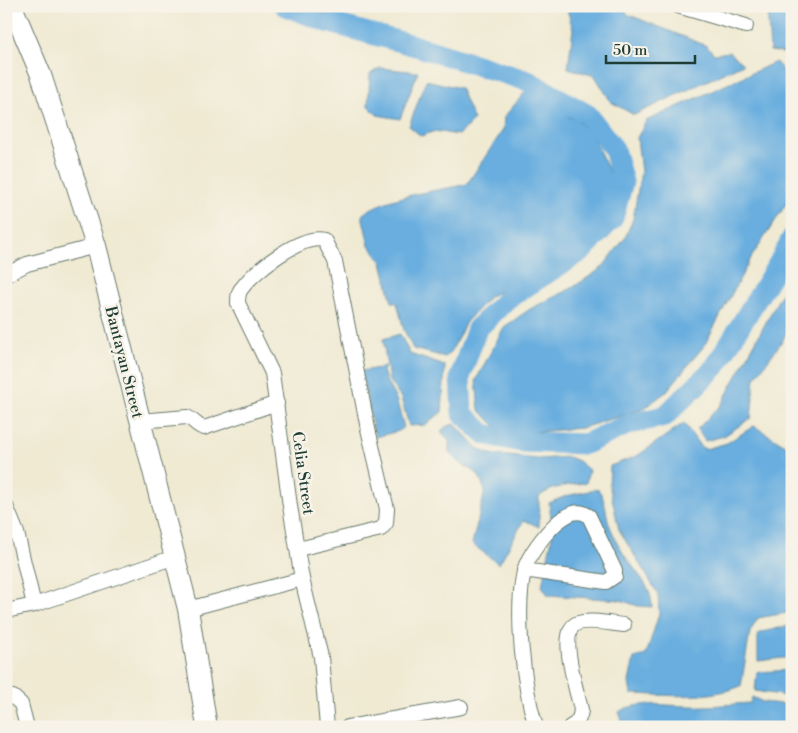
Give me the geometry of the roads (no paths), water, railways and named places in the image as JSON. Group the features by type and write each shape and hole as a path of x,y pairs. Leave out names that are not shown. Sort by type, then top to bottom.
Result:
{"main road":[{"name":"Bantayan Street","path":"15,15 41,75 96,246 188,609 207,727"}],"street":[{"path":"678,6 746,26"},
{"name":"Celia Street","path":"298,549 381,529 386,523 387,509 368,430 335,262 324,240 313,239 277,257 242,287 238,294 238,302 272,373 302,578 320,657 327,727"},
{"path":"6,276 27,264 96,246"},
{"path":"140,421 187,417 198,426 204,428 276,403"},
{"path":"6,506 11,534 34,605"},
{"path":"524,570 606,582 615,576 615,571 590,516 577,512 568,514 556,524 533,552 524,570 521,606 523,652 528,690 536,727"},
{"path":"6,612 34,605 175,557"},
{"path":"188,609 302,578"},
{"path":"570,727 580,719 581,710 567,649 571,628 576,623 584,622 624,625"},
{"path":"6,698 13,697 21,704 27,727"},
{"path":"348,727 461,707"}],"water":[{"path":"566,6 624,6 627,14 707,46 714,54 729,52 743,64 634,115 611,102 595,76 568,68 573,29"},
{"path":"767,6 792,6 792,66 784,53 770,51"},
{"path":"776,62 792,82 792,195 751,258 704,346 666,392 643,409 582,428 523,433 497,427 479,410 476,380 504,327 530,309 572,288 602,268 625,238 633,219 641,172 637,138 646,121"},
{"path":"380,68 418,72 400,119 377,115 368,106 370,74"},
{"path":"426,80 460,88 474,120 458,135 435,131 421,136 409,126"},
{"path":"527,90 564,108 569,117 577,120 591,134 614,181 610,203 603,219 586,240 540,272 490,296 466,322 451,352 445,357 413,349 404,330 397,303 392,302 382,262 369,245 362,215 371,208 383,203 467,184 503,130 504,117"},
{"path":"783,291 792,292 792,318 783,340 755,378 751,418 724,436 705,441 697,429 721,405"},
{"path":"400,334 410,354 445,366 442,412 425,425 409,426 401,398 389,381 383,339"},
{"path":"385,367 383,371 396,399 404,427 399,431 375,437 361,371"},
{"path":"684,423 700,446 705,449 727,443 754,426 792,449 792,612 758,618 750,632 741,686 701,695 631,694 629,682 634,658 646,655 659,614 658,594 619,530 609,484 610,466 637,456"},
{"path":"455,424 477,448 490,454 538,459 568,457 578,461 589,470 586,483 555,488 539,497 539,527 524,520 499,564 472,544 485,491 478,474 458,462 449,453 449,441 441,431 447,426"},
{"path":"598,489 603,498 609,524 615,538 624,555 645,583 650,594 652,607 638,606 620,600 548,595 542,586 553,532 549,503 566,496"},
{"path":"792,625 792,657 758,661 758,635 762,632"},
{"path":"792,670 792,697 755,691 757,672"},
{"path":"752,697 763,702 792,705 792,727 624,727 619,712 634,706 652,704 704,706 750,703"}],"waterway":[{"path":"285,6 327,22 416,46 528,81 588,115 614,149 623,182 613,218 582,251 507,299 477,329 460,377 462,413 484,434 522,442 585,444 629,424 665,416 715,367 792,238"}]}
